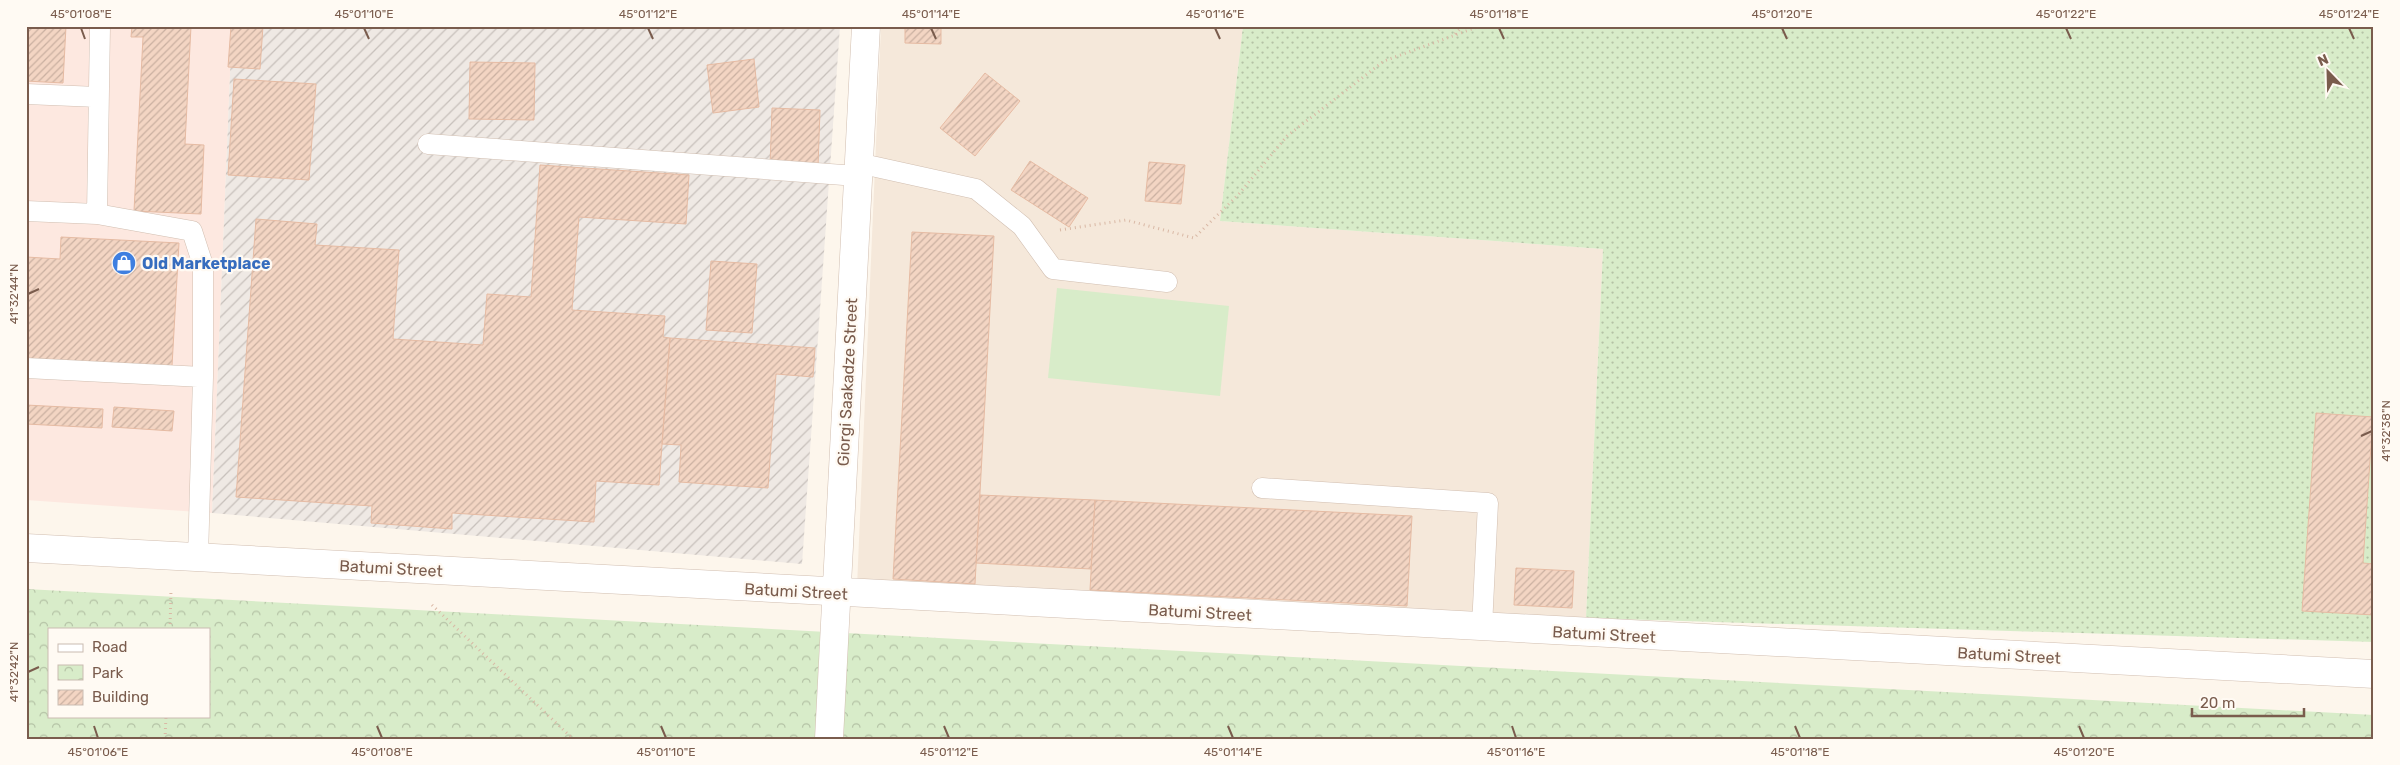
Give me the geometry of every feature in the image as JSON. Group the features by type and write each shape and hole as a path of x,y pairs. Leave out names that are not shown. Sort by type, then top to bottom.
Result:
{"street":[{"name":"Giorgi Saakadze Street","path":"829,739 866,26"},
{"name":"Batumi Street","path":"26,548 836,593 2374,674"}],"lane":[{"path":"97,214 100,26"},
{"path":"26,94 98,97"},
{"path":"428,144 858,170 976,189 1022,226 1053,269 1167,282"},
{"path":"26,211 97,214 192,231 203,264 204,377 185,557"},
{"path":"26,368 204,377"},
{"path":"1262,488 1488,503 1482,627"}],"path":[{"path":"1453,36 1463,26"},
{"path":"1027,235 1126,220 1194,238 1238,194 1287,136 1384,61 1480,26"},
{"path":"170,628 185,557"},
{"path":"393,568 573,739"},
{"path":"165,739 166,718"}],"shaded area":[{"name":"Old Marketplace","path":"26,26 232,26 212,513 26,500"},
{"path":"232,26 840,26 802,564 212,513"},
{"path":"881,26 1243,26 1220,221 1603,249 1586,618 857,587"}],"green space":[{"path":"1243,26 2374,26 2374,642 1586,618 1603,249 1220,221"},
{"path":"1057,288 1229,306 1220,396 1048,378"},
{"path":"26,589 2374,715 2374,739 26,739"}],"building":[{"path":"26,26 66,26 63,83 26,81"},
{"path":"132,26 191,26 185,144 204,145 201,214 134,211 143,37 131,37"},
{"path":"231,26 263,26 260,69 228,67"},
{"path":"905,26 941,26 941,44 905,43"},
{"path":"754,59 759,107 713,113 707,65"},
{"path":"470,62 535,63 534,120 469,119"},
{"path":"985,73 1020,101 975,156 940,128"},
{"path":"234,79 316,84 309,180 228,175"},
{"path":"772,108 820,110 818,167 770,166"},
{"path":"1030,161 1088,198 1069,227 1011,190"},
{"path":"1149,162 1185,165 1181,204 1145,201"},
{"path":"540,165 689,175 686,224 579,217 572,310 665,316 663,337 670,338 659,485 596,481 594,522 452,513 452,529 371,523 372,506 236,497 256,219 317,224 315,245 399,250 393,339 483,345 487,294 531,297"},
{"path":"912,232 994,236 975,584 893,579"},
{"path":"61,237 179,243 172,366 26,359 26,257 60,259"},
{"path":"711,261 757,264 752,333 706,330"},
{"path":"670,338 815,348 813,377 776,374 768,488 679,482 681,445 662,444"},
{"path":"26,405 103,409 102,428 26,424"},
{"path":"114,407 174,411 172,431 112,427"},
{"path":"2316,413 2373,417 2363,563 2374,564 2374,615 2302,611"},
{"path":"980,495 1095,500 1091,569 976,563"},
{"path":"1095,500 1412,516 1407,606 1090,590"},
{"path":"1516,568 1574,571 1572,608 1514,605"}],"place":[{"name":"Old Marketplace","path":"124,263"}]}
